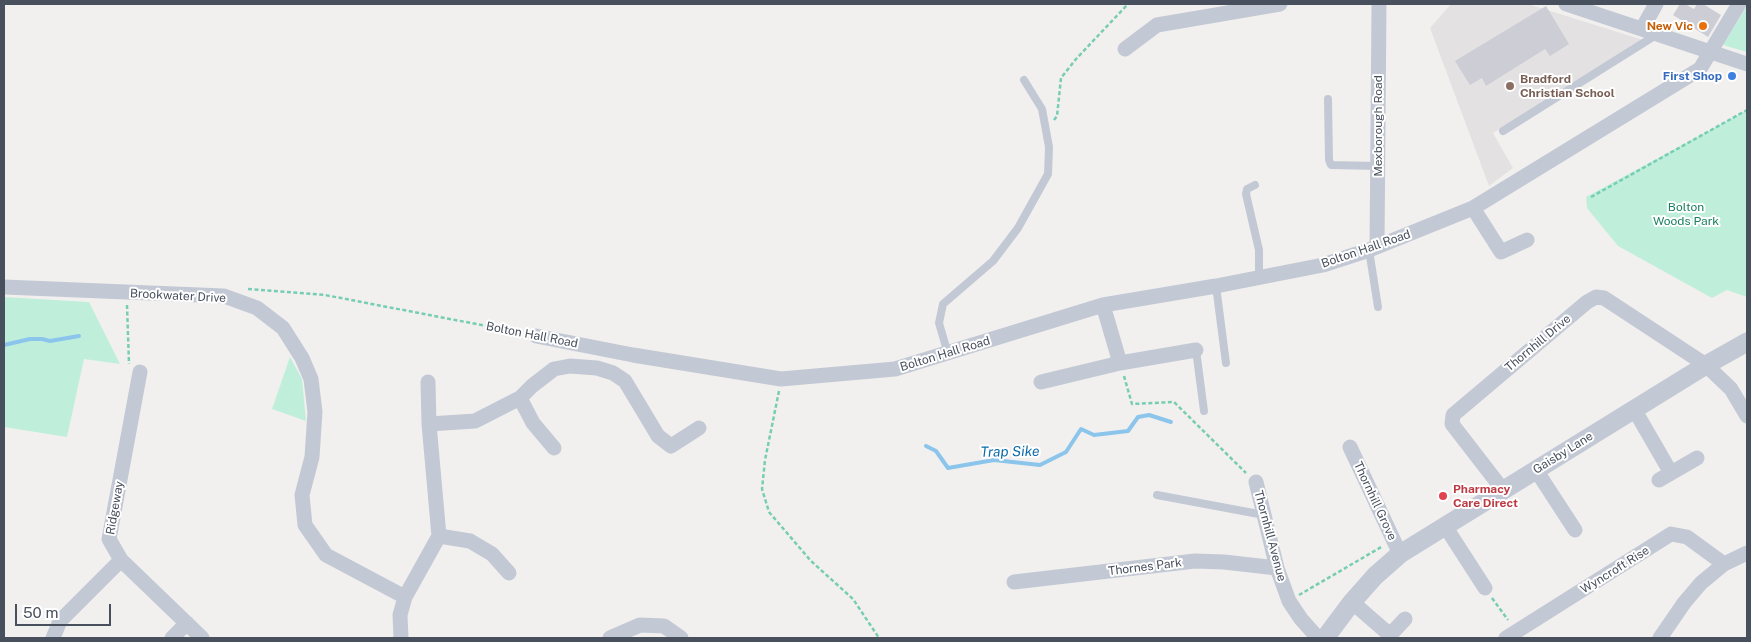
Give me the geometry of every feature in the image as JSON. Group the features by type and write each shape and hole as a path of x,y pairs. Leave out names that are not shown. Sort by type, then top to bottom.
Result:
{"street":[{"path":"1125,49 1158,25 1280,4"},
{"name":"Mexborough Road","path":"1373,249 1378,166 1379,4"},
{"path":"1566,4 1747,64"},
{"path":"1642,29 1656,4"},
{"name":"Bolton Hall Road","path":"536,336 633,355 781,379 895,369 1103,305 1216,286 1323,265 1373,249 1473,208 1700,69 1738,4"},
{"path":"1473,208 1501,252 1527,240"},
{"name":"Brookwater Drive","path":"4,287 224,296 257,308 284,328 302,358 311,379 316,412 312,457 302,495 305,525 326,555 406,597"},
{"name":"Thornhill Drive","path":"1503,490 1452,424 1454,415 1596,296 1604,298 1706,365"},
{"path":"1103,305 1120,363"},
{"name":"Gaisby Lane","path":"1325,638 1396,547 1445,526 1706,365 1747,342"},
{"path":"1041,382 1120,363 1196,350"},
{"path":"1706,365 1730,389 1747,416"},
{"path":"430,424 475,421 520,398 554,369 570,366 597,368 613,373 625,381 658,436 671,446 699,428"},
{"name":"Ridgeway","path":"140,372 109,539 121,560 202,638"},
{"path":"401,638 400,615 406,597 439,536 428,382"},
{"path":"520,398 533,423 554,448"},
{"path":"1634,409 1665,477 1697,458"},
{"name":"Thornhill Grove","path":"1350,447 1396,547"},
{"path":"1536,470 1575,530"},
{"name":"Thornhill Avenue","path":"1256,482 1277,568 1289,600 1301,619 1318,638"},
{"path":"1445,526 1485,588"},
{"name":"Wyncroft Rise","path":"1511,635 1671,534 1687,537 1724,564"},
{"path":"439,536 470,541 492,554 509,573"},
{"path":"1660,638 1684,603 1701,583 1724,564 1747,553"},
{"path":"53,638 60,621 121,560"},
{"name":"Thornes Park","path":"1014,582 1195,561 1277,568"},
{"path":"1352,602 1389,637 1405,619"},
{"path":"172,638 187,623"},
{"path":"610,638 640,625 664,626 682,638"}],"lane":[{"path":"1503,131 1656,34"},
{"path":"948,354 939,323 943,304 993,261 1018,228 1048,174 1049,147 1042,109 1024,80"},
{"path":"1328,99 1329,160 1331,165 1378,166"},
{"path":"1255,185 1247,188 1246,194 1259,250 1259,278"},
{"path":"1373,249 1378,307"},
{"path":"1216,286 1226,363"},
{"path":"1196,350 1204,411"},
{"path":"1157,495 1264,515"}],"path":[{"path":"1046,134 1056,116 1061,78 1076,59 1128,4"},
{"path":"1591,197 1747,110"},
{"name":"Bolton Hall Road","path":"240,288 325,296 536,336"},
{"path":"127,292 128,364 140,372"},
{"path":"1120,363 1132,404 1174,402 1256,482"},
{"path":"781,379 765,460 762,489 769,512 811,561 853,599 879,638"},
{"path":"1289,600 1396,547"},
{"path":"1485,588 1511,635"}],"shaded area":[{"name":"Bradford Christian School","path":"1451,4 1528,4 1643,40 1493,133 1513,168 1489,186 1430,28"}],"green space":[{"path":"1747,6 1747,52 1723,45"},
{"name":"Bolton Woods Park","path":"1747,110 1747,297 1727,290 1712,298 1618,246 1587,208 1586,197"},
{"path":"4,297 89,302 120,364 84,359 67,437 4,427"},
{"path":"290,357 302,379 306,421 272,409"}],"building":[{"name":"New Vic","path":"1680,4 1685,4 1694,9 1697,4 1703,4 1721,15 1708,37 1673,15"},
{"path":"1546,6 1569,44 1550,56 1545,49 1486,86 1482,78 1470,85 1455,61"}],"waterway":[{"name":"Trap Sike","path":"4,345 30,339 50,341 79,336"},
{"name":"Trap Sike","path":"926,446 936,451 948,468 994,460 1040,465 1066,452 1081,429 1094,435 1128,431 1138,417 1149,415 1171,422"}],"place":[{"name":"New Vic","path":"1703,26"},
{"name":"First Shop","path":"1732,76"},
{"name":"Bradford Christian School","path":"1510,86"},
{"name":"Pharmacy Care Direct","path":"1443,496"}]}
